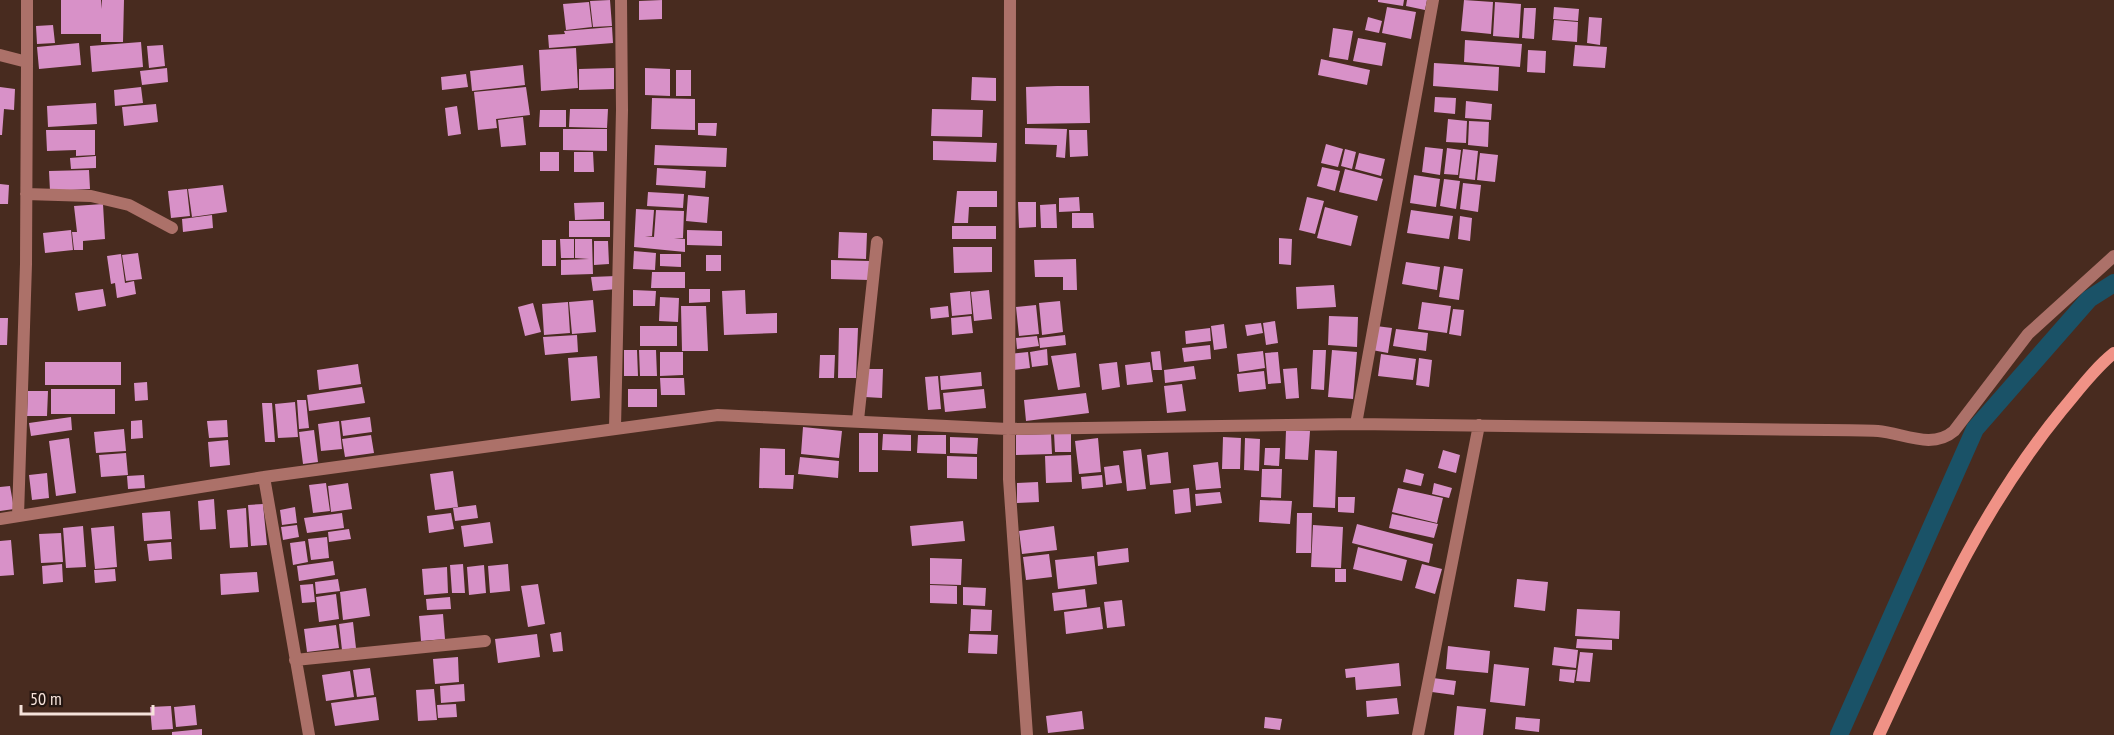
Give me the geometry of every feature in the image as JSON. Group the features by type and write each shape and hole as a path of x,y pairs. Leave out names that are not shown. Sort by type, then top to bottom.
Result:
{"street":[{"path":"18,516 26,194 27,0"},
{"path":"615,428 622,110 621,0"},
{"path":"1010,0 1008,479 1027,735"},
{"path":"1356,424 1433,0"},
{"path":"0,55 27,62"},
{"path":"26,194 91,196 129,205 172,228"},
{"path":"858,420 877,242"},
{"path":"0,519 264,477 615,428 718,416 858,420 1008,429 1356,424 1479,425 1880,431 1915,439 1947,438 2028,334 2114,256"},
{"path":"1879,735 1946,590 1997,498 2037,440 2101,364 2114,353"},
{"path":"1418,735 1479,425"},
{"path":"264,477 309,735"},
{"path":"295,660 485,641"}],"building":[{"path":"61,0 101,0 102,9 102,0 124,0 123,42 101,42 101,34 61,34"},
{"path":"610,0 612,26 593,27 590,1"},
{"path":"662,0 662,19 639,20 639,1"},
{"path":"1378,0 1404,0 1403,6 1378,2"},
{"path":"1407,0 1427,0 1425,10 1406,6"},
{"path":"1464,0 1493,2 1491,34 1461,31"},
{"path":"589,2 592,27 566,30 563,4"},
{"path":"1495,2 1521,4 1519,38 1493,36"},
{"path":"1387,7 1416,12 1411,39 1382,33"},
{"path":"1554,7 1579,9 1578,21 1553,19"},
{"path":"1524,8 1536,8 1534,39 1522,38"},
{"path":"1368,17 1382,21 1379,33 1365,30"},
{"path":"1589,17 1602,18 1600,45 1587,43"},
{"path":"1554,20 1578,22 1577,42 1552,40"},
{"path":"53,25 55,43 37,44 36,26"},
{"path":"612,27 613,43 549,48 548,35 565,34 564,31"},
{"path":"1333,28 1353,31 1348,60 1329,57"},
{"path":"1358,38 1386,43 1382,66 1353,61"},
{"path":"1465,40 1522,44 1520,67 1464,62"},
{"path":"141,42 143,67 92,72 90,46"},
{"path":"79,43 81,65 39,69 37,47"},
{"path":"163,45 165,66 149,68 147,46"},
{"path":"1575,45 1607,47 1605,68 1573,66"},
{"path":"576,48 578,88 541,91 539,50"},
{"path":"1528,50 1546,51 1545,73 1527,72"},
{"path":"1321,59 1370,70 1367,85 1318,75"},
{"path":"1434,63 1499,67 1498,91 1433,86"},
{"path":"523,65 525,85 472,91 470,71"},
{"path":"167,68 168,82 142,85 140,71"},
{"path":"614,68 614,89 579,90 579,69"},
{"path":"645,68 670,69 670,96 645,95"},
{"path":"676,70 691,70 691,96 676,96"},
{"path":"466,74 468,87 442,90 441,77"},
{"path":"972,77 996,78 996,101 971,100"},
{"path":"1089,86 1090,123 1027,124 1026,87"},
{"path":"0,87 15,89 14,110 4,109 2,135 0,135"},
{"path":"141,87 143,103 115,106 114,90"},
{"path":"526,87 530,115 496,119 497,128 478,130 474,92"},
{"path":"1435,97 1456,98 1455,114 1434,112"},
{"path":"652,98 695,99 695,130 651,129"},
{"path":"1466,101 1492,104 1491,120 1465,118"},
{"path":"96,103 97,124 48,127 47,106"},
{"path":"156,104 158,122 124,126 122,107"},
{"path":"457,106 461,134 448,136 445,108"},
{"path":"570,109 608,109 607,128 569,127"},
{"path":"932,109 983,110 982,137 931,136"},
{"path":"540,110 566,110 566,127 539,127"},
{"path":"523,117 526,145 501,147 498,120"},
{"path":"1448,119 1467,121 1466,143 1446,142"},
{"path":"1469,121 1489,122 1488,147 1468,145"},
{"path":"698,123 717,123 716,136 698,135"},
{"path":"1025,128 1067,129 1065,158 1056,157 1057,145 1025,144"},
{"path":"563,129 607,129 607,151 563,150"},
{"path":"46,130 95,130 95,155 76,156 76,150 47,151"},
{"path":"1069,130 1087,130 1088,156 1070,157"},
{"path":"933,141 997,143 996,162 933,160"},
{"path":"1326,144 1343,149 1338,167 1321,163"},
{"path":"655,145 727,148 726,167 654,165"},
{"path":"1425,147 1443,149 1440,175 1422,172"},
{"path":"1447,148 1461,150 1458,175 1444,174"},
{"path":"1345,149 1356,152 1352,169 1341,166"},
{"path":"1463,149 1478,151 1475,180 1459,178"},
{"path":"540,152 559,152 559,171 540,171"},
{"path":"574,152 593,152 594,172 574,172"},
{"path":"1359,153 1385,159 1381,176 1355,169"},
{"path":"1480,153 1498,155 1495,182 1477,180"},
{"path":"96,156 96,168 71,169 70,158"},
{"path":"1322,167 1340,171 1335,191 1317,186"},
{"path":"657,168 706,171 705,188 656,185"},
{"path":"1345,169 1383,179 1377,201 1339,192"},
{"path":"89,170 90,189 50,191 49,171"},
{"path":"1414,175 1440,179 1436,207 1410,203"},
{"path":"1444,179 1460,181 1456,209 1440,206"},
{"path":"1463,183 1481,185 1478,212 1460,209"},
{"path":"0,184 9,185 8,204 0,204"},
{"path":"223,185 227,212 192,217 188,189"},
{"path":"187,189 190,216 171,218 168,191"},
{"path":"957,191 997,191 997,207 969,207 968,223 954,223"},
{"path":"648,192 684,194 683,208 647,206"},
{"path":"688,195 709,197 707,223 686,221"},
{"path":"1079,197 1080,211 1059,212 1059,198"},
{"path":"1307,197 1324,201 1315,234 1299,230"},
{"path":"604,202 604,219 575,220 574,203"},
{"path":"1018,202 1036,202 1036,227 1019,228"},
{"path":"103,204 105,239 83,241 83,250 74,250 72,232 77,232 74,206"},
{"path":"1056,204 1057,228 1041,228 1040,205"},
{"path":"1325,207 1358,216 1351,246 1317,238"},
{"path":"636,209 654,210 652,236 645,236 654,237 656,210 684,211 683,238 674,238 685,239 685,252 634,247"},
{"path":"1411,210 1453,216 1449,239 1407,233"},
{"path":"1072,213 1093,213 1094,228 1072,228"},
{"path":"212,215 213,228 183,232 182,219"},
{"path":"1460,216 1472,218 1470,241 1458,239"},
{"path":"569,221 610,221 610,237 569,237"},
{"path":"952,226 996,226 996,239 952,239"},
{"path":"71,230 73,250 45,253 43,233"},
{"path":"687,230 722,231 722,246 687,245"},
{"path":"839,232 867,233 866,259 838,258"},
{"path":"1279,238 1292,239 1291,265 1279,264"},
{"path":"560,239 574,239 574,258 561,258"},
{"path":"575,239 592,239 593,274 561,275 561,260 589,259 575,258"},
{"path":"542,240 556,240 556,266 542,266"},
{"path":"594,241 608,241 609,264 594,265"},
{"path":"953,247 992,247 992,272 954,273"},
{"path":"634,251 656,253 655,270 633,269"},
{"path":"138,253 142,279 126,281 122,255"},
{"path":"121,254 125,283 134,281 136,294 117,298 115,283 111,284 107,256"},
{"path":"660,254 681,254 681,267 660,266"},
{"path":"706,255 721,255 721,271 706,271"},
{"path":"1076,259 1077,290 1063,290 1063,277 1035,277 1034,260"},
{"path":"831,260 870,261 869,280 831,279"},
{"path":"1406,262 1440,267 1437,290 1402,284"},
{"path":"1444,266 1463,269 1459,300 1439,297"},
{"path":"652,272 685,272 685,288 651,288"},
{"path":"616,276 617,289 593,291 591,277"},
{"path":"1334,285 1336,307 1297,309 1296,287"},
{"path":"103,289 106,306 78,311 75,293"},
{"path":"689,289 710,289 710,302 689,303"},
{"path":"633,290 656,291 655,306 633,306"},
{"path":"745,290 746,314 777,313 777,333 724,335 722,291"},
{"path":"989,290 992,319 974,321 971,292"},
{"path":"970,291 972,314 952,316 950,293"},
{"path":"660,297 679,298 678,322 659,321"},
{"path":"593,300 596,332 572,334 569,302"},
{"path":"1060,301 1063,332 1042,335 1039,303"},
{"path":"568,302 570,333 544,335 542,304"},
{"path":"1422,302 1451,306 1447,333 1418,329"},
{"path":"533,303 541,332 525,336 518,307"},
{"path":"1036,305 1039,334 1019,336 1016,307"},
{"path":"681,306 706,306 708,351 682,351"},
{"path":"948,306 949,317 931,319 930,308"},
{"path":"1453,309 1464,310 1461,336 1449,334"},
{"path":"971,316 973,333 952,335 951,318"},
{"path":"1329,316 1358,317 1357,347 1328,345"},
{"path":"0,318 8,318 7,345 0,345"},
{"path":"1275,321 1278,343 1266,345 1263,323"},
{"path":"1261,323 1263,333 1247,336 1245,325"},
{"path":"1224,324 1227,348 1214,350 1211,326"},
{"path":"640,326 677,326 677,346 640,346"},
{"path":"1376,326 1392,328 1388,353 1372,350"},
{"path":"839,328 858,328 856,378 838,378"},
{"path":"1210,328 1211,341 1186,344 1185,331"},
{"path":"1396,329 1428,333 1426,351 1393,346"},
{"path":"577,335 578,352 545,355 543,337"},
{"path":"1065,335 1066,345 1040,348 1039,338"},
{"path":"1037,336 1039,346 1017,349 1016,338"},
{"path":"1210,345 1211,359 1184,362 1182,348"},
{"path":"1047,349 1048,365 1032,367 1030,352"},
{"path":"624,350 637,350 638,376 624,376"},
{"path":"639,350 656,350 657,376 640,376"},
{"path":"1313,350 1326,350 1324,390 1311,389"},
{"path":"1332,350 1357,352 1353,399 1328,397"},
{"path":"1160,351 1162,370 1153,370 1151,352"},
{"path":"1263,351 1265,368 1239,372 1237,354"},
{"path":"660,352 683,352 683,375 660,376"},
{"path":"1028,352 1030,368 1013,370 1010,354"},
{"path":"1278,352 1281,383 1268,384 1265,353"},
{"path":"1076,353 1080,387 1058,390 1051,356"},
{"path":"1381,354 1416,359 1413,380 1378,376"},
{"path":"820,355 835,355 834,378 819,378"},
{"path":"597,356 600,398 571,401 568,358"},
{"path":"1419,358 1432,360 1429,387 1416,385"},
{"path":"45,362 121,362 121,385 45,385"},
{"path":"1117,362 1120,387 1102,390 1099,364"},
{"path":"1150,362 1153,382 1127,385 1125,365"},
{"path":"358,364 361,384 319,390 317,370"},
{"path":"1194,366 1196,379 1165,383 1164,370"},
{"path":"1297,368 1299,398 1286,399 1283,369"},
{"path":"866,369 883,369 882,398 865,397"},
{"path":"1264,371 1266,389 1239,392 1237,374"},
{"path":"981,372 982,386 941,390 940,376"},
{"path":"938,376 941,409 928,410 925,377"},
{"path":"660,378 684,378 685,395 661,395"},
{"path":"147,382 148,400 135,401 134,383"},
{"path":"1182,384 1186,411 1167,413 1164,386"},
{"path":"362,387 365,403 309,411 307,395"},
{"path":"51,389 115,389 115,414 51,414"},
{"path":"628,389 657,389 657,407 628,407"},
{"path":"984,389 986,408 945,412 943,393"},
{"path":"28,391 48,391 47,416 27,416"},
{"path":"1086,393 1089,413 1026,421 1024,400"},
{"path":"297,400 306,400 309,428 299,429"},
{"path":"295,402 298,437 278,438 275,404"},
{"path":"262,403 272,403 275,442 265,442"},
{"path":"71,417 72,430 31,436 29,423"},
{"path":"370,417 372,432 343,436 341,421"},
{"path":"142,420 143,438 131,439 131,421"},
{"path":"227,420 228,437 209,438 207,421"},
{"path":"339,421 342,449 321,451 318,424"},
{"path":"803,427 842,431 839,458 801,454"},
{"path":"124,429 126,451 96,453 94,432"},
{"path":"314,430 318,462 303,464 299,432"},
{"path":"1286,430 1310,431 1308,460 1285,459"},
{"path":"859,433 878,433 878,472 859,472"},
{"path":"1054,433 1071,433 1071,452 1055,452"},
{"path":"883,434 911,435 911,451 882,450"},
{"path":"1051,434 1052,454 1016,455 1016,435"},
{"path":"371,435 374,453 345,457 342,439"},
{"path":"918,435 946,435 946,454 917,453"},
{"path":"950,437 978,438 977,454 950,453"},
{"path":"1223,437 1241,438 1240,469 1222,469"},
{"path":"69,438 76,493 56,496 49,441"},
{"path":"1098,438 1101,472 1079,474 1075,441"},
{"path":"1245,438 1260,439 1259,471 1244,470"},
{"path":"228,440 230,465 210,467 208,442"},
{"path":"760,448 785,449 785,475 794,475 793,489 759,488"},
{"path":"1265,448 1280,448 1279,466 1264,465"},
{"path":"1141,449 1146,489 1127,491 1123,451"},
{"path":"1315,450 1337,451 1335,508 1313,507"},
{"path":"1443,450 1460,455 1456,473 1438,468"},
{"path":"1168,452 1171,483 1150,485 1147,455"},
{"path":"126,453 128,475 101,477 99,455"},
{"path":"1071,455 1072,482 1046,483 1045,456"},
{"path":"947,456 977,457 977,479 947,478"},
{"path":"800,457 839,461 838,478 798,474"},
{"path":"1218,462 1221,488 1196,490 1193,465"},
{"path":"1119,465 1122,483 1106,485 1104,467"},
{"path":"1262,469 1282,469 1281,498 1261,497"},
{"path":"1406,469 1424,474 1421,486 1403,482"},
{"path":"453,471 458,507 435,510 430,474"},
{"path":"47,473 49,498 32,500 29,475"},
{"path":"144,475 145,488 128,489 127,476"},
{"path":"1102,475 1103,487 1082,489 1081,477"},
{"path":"1038,482 1039,502 1017,503 1017,483"},
{"path":"326,483 330,511 313,513 309,485"},
{"path":"348,483 352,509 331,512 328,486"},
{"path":"1434,483 1452,488 1449,498 1432,494"},
{"path":"10,486 14,509 0,511 0,487"},
{"path":"1189,488 1191,512 1175,514 1173,490"},
{"path":"1398,488 1443,498 1437,523 1392,512"},
{"path":"1220,492 1222,503 1196,506 1195,494"},
{"path":"1338,497 1355,497 1354,513 1338,512"},
{"path":"214,499 216,529 200,530 198,501"},
{"path":"1260,500 1292,501 1290,524 1259,522"},
{"path":"263,504 267,545 251,546 248,505"},
{"path":"476,505 478,518 455,521 453,508"},
{"path":"295,507 297,523 282,525 280,510"},
{"path":"246,508 248,547 230,548 227,510"},
{"path":"170,511 172,539 144,541 142,513"},
{"path":"342,513 344,528 307,533 304,518"},
{"path":"451,513 454,529 429,533 427,516"},
{"path":"1297,513 1312,513 1311,553 1296,553"},
{"path":"1392,514 1438,524 1434,538 1389,528"},
{"path":"963,521 965,541 912,546 910,526"},
{"path":"490,522 493,543 464,547 461,526"},
{"path":"1357,524 1433,544 1429,563 1352,543"},
{"path":"297,525 299,537 283,540 281,527"},
{"path":"1313,525 1343,527 1341,568 1311,567"},
{"path":"83,526 86,567 66,568 63,528"},
{"path":"114,526 117,567 95,569 91,528"},
{"path":"1054,526 1057,550 1022,554 1019,531"},
{"path":"349,529 351,539 329,542 328,532"},
{"path":"61,533 63,562 41,563 39,534"},
{"path":"327,537 329,558 311,560 308,539"},
{"path":"11,540 14,575 0,576 0,541"},
{"path":"305,541 308,562 293,565 290,543"},
{"path":"171,542 172,559 149,561 147,544"},
{"path":"1358,547 1407,560 1402,581 1353,569"},
{"path":"1128,548 1129,562 1098,566 1097,552"},
{"path":"1049,554 1052,577 1026,580 1023,557"},
{"path":"1094,556 1097,584 1058,589 1055,560"},
{"path":"930,558 962,559 961,585 930,584"},
{"path":"333,561 335,575 299,581 297,566"},
{"path":"62,564 63,582 43,584 42,566"},
{"path":"463,564 465,593 452,593 450,565"},
{"path":"508,564 510,591 490,593 488,566"},
{"path":"1422,564 1442,569 1435,594 1415,588"},
{"path":"484,565 486,593 469,595 467,567"},
{"path":"447,567 448,593 424,595 422,569"},
{"path":"115,569 116,581 95,583 94,570"},
{"path":"1335,569 1346,569 1346,582 1335,582"},
{"path":"257,572 259,592 221,595 220,574"},
{"path":"338,579 340,591 316,594 315,582"},
{"path":"1517,579 1548,582 1545,611 1514,607"},
{"path":"313,584 315,602 302,603 300,585"},
{"path":"538,584 545,624 528,627 521,586"},
{"path":"930,585 957,586 957,604 930,603"},
{"path":"963,587 986,588 985,606 963,605"},
{"path":"366,588 370,616 343,620 340,592"},
{"path":"1085,589 1087,607 1054,611 1052,593"},
{"path":"336,594 339,619 319,622 316,597"},
{"path":"450,597 451,609 427,610 426,599"},
{"path":"1122,600 1125,626 1107,628 1104,602"},
{"path":"1100,607 1103,629 1066,634 1064,612"},
{"path":"971,609 992,610 991,631 970,631"},
{"path":"1577,609 1620,611 1619,639 1575,636"},
{"path":"443,614 445,639 421,641 419,616"},
{"path":"353,622 356,648 342,650 339,624"},
{"path":"336,625 339,648 307,652 304,629"},
{"path":"561,632 563,651 553,652 550,634"},
{"path":"537,634 540,657 498,663 495,639"},
{"path":"969,634 998,635 997,654 968,653"},
{"path":"1577,639 1612,640 1612,650 1576,648"},
{"path":"1448,646 1490,651 1488,673 1446,669"},
{"path":"1554,647 1578,650 1576,668 1552,665"},
{"path":"1580,652 1593,653 1590,682 1576,681"},
{"path":"458,657 459,682 435,684 433,659"},
{"path":"1399,663 1401,686 1356,690 1355,677 1346,678 1345,669"},
{"path":"1494,664 1529,668 1525,706 1490,702"},
{"path":"370,668 374,695 357,697 353,670"},
{"path":"1560,669 1576,670 1574,683 1559,681"},
{"path":"350,671 354,697 326,701 322,675"},
{"path":"1433,678 1456,681 1454,695 1432,692"},
{"path":"464,684 465,701 441,703 440,686"},
{"path":"434,689 437,720 418,721 416,690"},
{"path":"376,697 379,720 335,726 331,703"},
{"path":"1397,698 1399,714 1367,717 1366,701"},
{"path":"456,704 457,717 438,718 437,705"},
{"path":"195,705 197,725 176,727 174,707"},
{"path":"171,706 173,729 152,730 150,707"},
{"path":"1457,706 1486,709 1483,735 1454,735"},
{"path":"1082,711 1084,729 1048,733 1046,716"},
{"path":"1265,717 1282,719 1280,730 1264,728"},
{"path":"1516,717 1540,719 1539,732 1515,729"},
{"path":"202,729 202,735 172,735 172,732"}],"waterway":[{"path":"1839,735 1975,429 2089,299 2114,283"}]}
